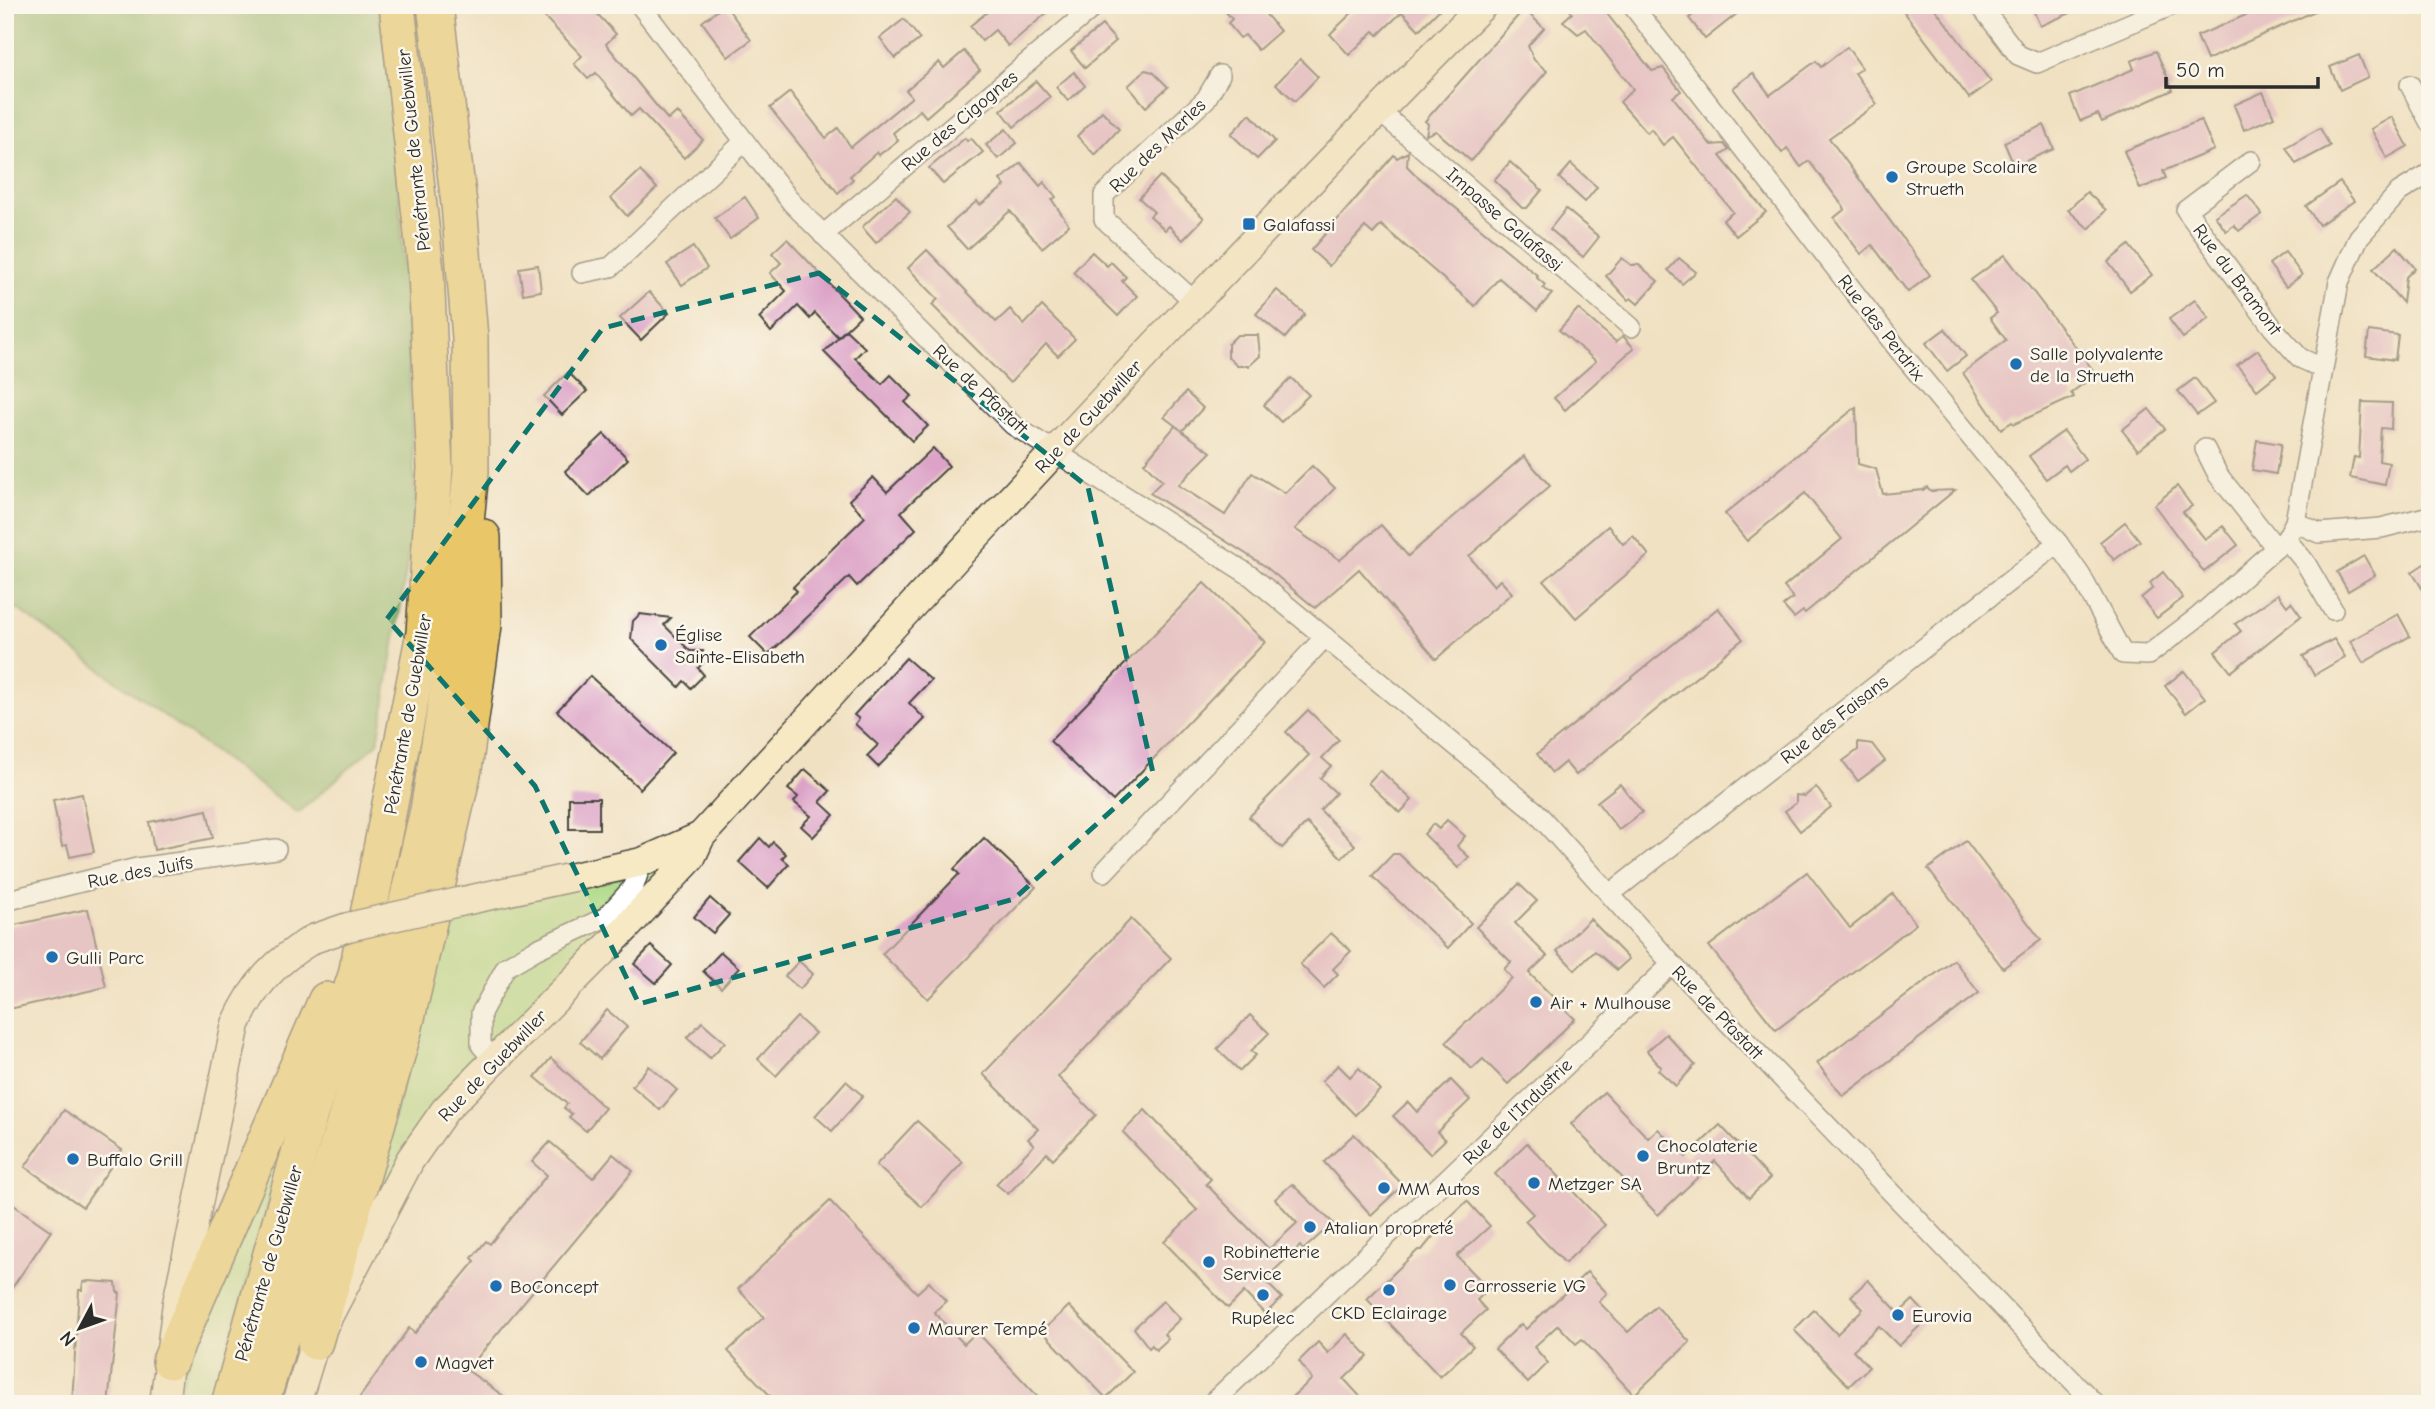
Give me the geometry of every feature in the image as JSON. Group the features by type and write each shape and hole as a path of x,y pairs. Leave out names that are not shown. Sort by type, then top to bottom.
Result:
{"highway":[{"name":"Pénétrante de Guebwiller","path":"229,1404 310,1114 356,975 424,633 435,468 426,271 397,5"},
{"path":"261,1404 396,948 428,810 450,677 471,471 470,338 459,204 435,5"},
{"path":"315,1342 404,1031 464,769 484,625 483,540 471,471"},
{"path":"170,1361 248,1186 339,968 371,906"}],"main road":[{"name":"Rue de Guebwiller","path":"296,1404 315,1342 410,1160 445,1110 626,928 691,858 701,836 1055,451 1483,5"},
{"name":"Rue de Guebwiller","path":"164,1404 177,1303 236,1024 247,998 265,974 288,954 313,939 348,927 642,862 701,836"}],"street":[{"name":"Rue de Pfastatt","path":"640,5 792,203 1013,425 1251,576 1536,812 1672,964 2095,1404"},
{"name":"Rue des Cigognes","path":"823,235 1096,5"},
{"name":"Rue des Perdrix","path":"1632,5 1898,349 2058,543 2081,576 2123,654 2148,654 2198,617 2285,536"},
{"path":"1980,5 2018,55 2037,63 2173,5"},
{"name":"Rue des Merles","path":"1196,303 1104,219 1104,195 1206,99 1220,75"},
{"path":"2410,85 2430,122"},
{"name":"Impasse Galafassi","path":"1379,111 1631,327"},
{"path":"582,273 611,267 744,142"},
{"name":"Rue du Bramont","path":"2251,161 2186,210 2273,328 2300,358 2322,368"},
{"path":"2285,536 2339,282 2359,237 2399,192 2430,173"},
{"path":"2205,449 2218,475 2285,536 2305,562 2333,610"},
{"path":"2285,536 2381,528 2430,516"},
{"name":"Rue des Faisans","path":"1610,894 2058,543"},
{"path":"1104,872 1325,637"},
{"name":"Rue des Juifs","path":"5,901 137,868 276,849"},
{"path":"494,1060 481,1045 481,1013 506,967 535,950 606,917 634,886 642,862"},
{"name":"Rue de l'Industrie","path":"1211,1404 1672,964"}],"highlighted area":[{"path":"819,273 1088,487 1153,773 1014,899 639,1004 535,786 387,619 603,328"}],"green space":[{"path":"5,5 378,5 396,123 416,510 378,743 298,813 5,600"},
{"path":"655,869 663,877 375,1202 371,1200 448,914"},
{"path":"300,1081 251,1268 210,1404 176,1404 197,1326"}],"building":[{"path":"533,5 589,5 616,34 606,44 668,120 677,112 703,140 684,158 639,109 631,116 596,73 588,79 574,64 582,56"},
{"path":"725,5 751,40 728,57 702,22"},
{"path":"996,5 1056,5 1008,46 995,30 982,41 970,26"},
{"path":"1220,5 1258,5 1280,31 1258,50 1245,35 1240,38 1228,23 1232,19"},
{"path":"1360,5 1444,5 1419,30 1402,12 1378,35 1374,31 1349,55 1330,34"},
{"path":"1566,5 1600,5 1652,71 1663,68 1681,91 1673,97 1711,145 1724,144 1729,150 1720,156 1766,212 1736,236 1723,220 1733,212 1673,137 1663,145 1651,129 1647,133 1620,102 1633,89 1586,29 1578,34 1563,21 1572,13"},
{"path":"1705,5 1748,5 1705,39 1689,18"},
{"path":"1899,5 1932,5 1991,82 1969,98"},
{"path":"2031,5 2089,5 2040,26"},
{"path":"2269,5 2328,5 2207,60 2197,36"},
{"path":"1524,9 1544,28 1528,46 1534,60 1547,71 1471,161 1436,131 1426,135 1428,124 1425,121"},
{"path":"904,19 920,39 895,58 880,38"},
{"path":"1102,25 1116,41 1085,68 1071,51"},
{"path":"1847,47 1862,68 1855,73 1877,104 1829,138 1930,275 1908,292 1872,245 1861,254 1834,218 1845,209 1809,161 1801,167 1787,148 1782,153 1733,88 1753,73 1770,95 1816,61 1821,67"},
{"path":"964,51 980,70 926,117 920,110 893,133 898,140 879,155 877,152 850,176 853,179 838,193 770,108 790,92 826,138 838,128 851,147 912,97 906,90 939,62 944,68"},
{"path":"2156,51 2173,90 2102,122 2098,114 2080,121 2070,96 2134,69 2131,61"},
{"path":"2359,55 2368,77 2340,90 2330,67"},
{"path":"1300,59 1318,77 1295,101 1276,84"},
{"path":"1145,70 1153,72 1168,87 1146,107 1128,86"},
{"path":"1074,72 1085,86 1068,101 1056,87"},
{"path":"1036,81 1050,97 1014,127 1001,110"},
{"path":"2263,92 2274,117 2244,130 2234,105"},
{"path":"1102,111 1119,129 1095,155 1077,136"},
{"path":"1250,114 1275,141 1257,159 1231,134"},
{"path":"2392,117 2408,146 2387,158 2371,129"},
{"path":"2201,120 2214,150 2163,171 2166,178 2140,189 2124,151"},
{"path":"2044,125 2054,149 2014,166 2004,142"},
{"path":"2320,128 2330,146 2296,164 2286,147"},
{"path":"1006,129 1017,143 998,159 986,145"},
{"path":"965,138 967,141 971,138 983,152 943,184 929,168"},
{"path":"1408,152 1407,166 1416,175 1538,276 1545,285 1543,288 1552,294 1537,311 1499,278 1475,306 1381,225 1373,234 1365,227 1329,266 1311,250 1394,155 1397,158"},
{"path":"1510,162 1542,190 1527,208 1522,208 1494,180"},
{"path":"1021,163 1040,186 1044,182 1056,197 1052,200 1069,225 1042,248 1010,211 967,249 947,227 977,201 980,205 1005,186 1000,180"},
{"path":"1571,164 1597,187 1585,202 1559,178"},
{"path":"640,171 657,188 627,216 611,198"},
{"path":"1160,176 1204,218 1183,240 1169,226 1165,230 1150,216 1154,212 1139,198"},
{"path":"2340,182 2354,201 2319,225 2306,206"},
{"path":"2087,192 2106,210 2089,229 2068,210"},
{"path":"2247,195 2262,214 2239,231 2234,225 2226,231 2215,216"},
{"path":"896,196 910,212 876,243 862,227"},
{"path":"745,197 759,218 730,239 715,218"},
{"path":"1566,209 1599,237 1583,257 1550,229"},
{"path":"787,239 860,316 838,337 815,313 810,319 798,306 771,332 759,318 786,291 770,273 781,263 772,253"},
{"path":"2129,245 2152,275 2130,291 2108,262"},
{"path":"693,247 707,268 682,285 667,264"},
{"path":"2397,247 2415,268 2406,277 2403,303 2373,269"},
{"path":"927,250 996,322 1010,309 1024,325 1042,306 1075,339 1058,356 1046,344 1010,383 932,305 938,299 908,268"},
{"path":"1092,252 1107,266 1111,262 1126,277 1122,281 1137,296 1118,316 1073,272"},
{"path":"2285,252 2302,275 2286,287 2269,264"},
{"path":"2005,255 2096,374 2071,393 2074,397 2001,429 1963,373 2006,340 1990,318 1997,313 1971,280"},
{"path":"1622,258 1631,265 1639,265 1658,281 1638,304 1631,298 1628,300 1606,276"},
{"path":"1679,258 1696,272 1682,284 1668,270"},
{"path":"538,265 541,291 523,294 519,268"},
{"path":"1277,290 1305,314 1285,338 1256,314"},
{"path":"649,292 669,313 641,340 620,318"},
{"path":"2195,300 2209,318 2183,338 2169,319"},
{"path":"1578,309 1616,342 1623,336 1634,348 1565,410 1554,398 1596,361 1559,330"},
{"path":"1945,329 1966,356 1947,371 1926,343"},
{"path":"846,330 865,348 855,358 882,384 891,375 912,396 905,402 928,426 912,441 824,352"},
{"path":"2369,331 2398,335 2395,360 2366,356"},
{"path":"1237,335 1258,335 1260,356 1249,366 1237,366 1228,357 1228,344"},
{"path":"2258,350 2276,375 2257,390 2237,365"},
{"path":"568,372 587,391 562,415 544,396"},
{"path":"1291,378 1309,395 1281,422 1264,405"},
{"path":"2195,378 2214,403 2197,415 2178,391"},
{"path":"1186,392 1203,408 1182,431 1211,452 1178,485 1225,515 1252,473 1285,493 1312,466 1335,488 1295,529 1340,560 1381,525 1408,556 1524,456 1550,486 1469,556 1494,586 1500,580 1512,593 1436,659 1359,569 1315,608 1265,566 1150,493 1162,481 1144,463 1175,426 1181,430 1164,417"},
{"path":"2362,402 2392,403 2391,429 2381,428 2379,461 2389,463 2385,485 2350,478 2354,457 2359,458"},
{"path":"1856,407 1858,464 1876,469 1883,494 1923,490 1927,487 1931,491 1955,490 1805,613 1803,611 1794,618 1783,606 1793,598 1784,587 1842,539 1805,493 1747,541 1725,514"},
{"path":"2149,409 2165,429 2138,450 2122,430"},
{"path":"2064,431 2085,459 2069,471 2065,465 2046,479 2029,456"},
{"path":"604,434 628,459 589,496 565,471"},
{"path":"2257,440 2281,444 2276,474 2252,470"},
{"path":"933,448 949,466 901,512 916,529 857,586 849,577 768,655 750,637 797,591 793,587 865,517 849,500 873,477 887,492"},
{"path":"2177,486 2192,506 2183,512 2205,539 2223,526 2238,545 2204,572 2154,505"},
{"path":"2125,522 2140,541 2114,560 2100,542"},
{"path":"1608,526 1623,544 1633,536 1649,555 1576,618 1544,581"},
{"path":"2364,556 2375,575 2348,591 2337,572"},
{"path":"2430,560 2430,601 2412,572"},
{"path":"2163,572 2183,598 2157,618 2141,598 2153,588 2150,583"},
{"path":"1204,583 1265,642 1113,801 1050,741"},
{"path":"2278,594 2287,606 2291,602 2301,616 2231,672 2215,652 2241,631 2235,624"},
{"path":"1718,608 1743,639 1576,775 1565,762 1552,773 1537,754"},
{"name":"Église Sainte-Elisabeth","path":"640,614 671,618 664,625 690,651 703,651 699,659 703,663 698,668 704,675 691,688 684,681 679,687 631,639 633,621"},
{"path":"2398,614 2410,636 2363,663 2350,641"},
{"path":"2334,639 2345,657 2314,675 2303,656"},
{"path":"906,658 931,680 909,703 925,719 878,767 867,756 878,745 855,724 859,719 854,715"},
{"path":"2184,671 2205,698 2186,713 2165,686"},
{"path":"590,676 673,753 640,789 557,711"},
{"path":"1308,710 1339,740 1322,758 1331,766 1320,778 1336,793 1320,810 1355,845 1342,858 1307,823 1282,848 1249,817 1309,755 1286,732"},
{"path":"1858,742 1872,744 1885,761 1858,781 1843,761 1858,750"},
{"path":"805,769 830,791 820,802 834,815 813,837 801,826 811,816 794,802 798,797 788,789"},
{"path":"1380,770 1412,800 1400,813 1368,783"},
{"path":"1620,784 1642,812 1619,830 1597,802"},
{"path":"1816,787 1831,807 1800,831 1785,811 1796,803 1796,795 1805,796"},
{"path":"82,794 94,852 70,857 67,845 62,846 53,800"},
{"path":"569,798 599,798 599,829 569,829"},
{"path":"207,810 213,838 154,850 149,822"},
{"path":"1447,820 1465,836 1457,846 1469,857 1458,868 1424,834 1433,824 1439,829"},
{"path":"760,838 769,847 773,842 786,854 782,858 789,864 768,888 739,862"},
{"path":"984,838 1036,887 928,999 882,954 959,874 954,869"},
{"path":"1966,841 2041,940 2003,968 1928,869"},
{"path":"1393,854 1399,854 1471,923 1448,948 1372,876"},
{"path":"1807,872 1850,928 1893,894 1916,924 1776,1030 1709,946"},
{"path":"1519,884 1537,901 1515,923 1547,956 1529,973 1575,1019 1508,1084 1483,1059 1472,1069 1446,1042 1512,978 1504,969 1511,962 1476,927"},
{"path":"710,898 729,915 713,933 694,917"},
{"name":"Gulli Parc","path":"88,909 106,987 5,1010 5,927"},
{"path":"1131,919 1171,958 1058,1077 1096,1115 1053,1159 1047,1153 1008,1194 996,1184 1034,1145 1028,1139 1038,1129 983,1074"},
{"path":"1590,919 1629,959 1617,970 1595,951 1575,970 1557,951"},
{"path":"1331,933 1351,951 1333,969 1338,974 1324,988 1300,964"},
{"path":"651,946 672,965 656,983 634,964"},
{"path":"721,952 739,968 721,988 703,971"},
{"path":"1954,960 1979,993 1843,1096 1817,1063"},
{"path":"799,961 813,974 800,989 785,976"},
{"path":"607,1010 627,1027 600,1059 580,1042"},
{"path":"1250,1015 1269,1033 1251,1051 1256,1055 1240,1071 1217,1049"},
{"path":"797,1017 815,1033 776,1076 758,1059"},
{"path":"702,1022 725,1042 710,1058 687,1038"},
{"path":"1666,1034 1695,1065 1676,1086 1658,1070 1661,1067 1647,1051"},
{"path":"551,1058 605,1108 586,1131 569,1117 572,1114 564,1108 567,1104 535,1077"},
{"path":"1338,1065 1350,1077 1359,1068 1380,1090 1355,1115 1322,1081"},
{"path":"649,1066 677,1090 660,1110 632,1086"},
{"path":"1451,1080 1470,1100 1437,1132 1445,1140 1430,1154 1393,1116 1408,1102 1417,1112"},
{"path":"846,1081 863,1096 832,1131 815,1116"},
{"name":"Chocolaterie Bruntz","path":"1604,1092 1648,1138 1658,1129 1686,1157 1720,1125 1770,1178 1749,1198 1715,1161 1658,1215 1571,1124"},
{"name":"Buffalo Grill","path":"64,1110 122,1150 83,1207 25,1167"},
{"path":"1145,1110 1211,1179 1206,1184 1269,1249 1297,1223 1275,1199 1292,1184 1333,1223 1303,1250 1300,1246 1264,1280 1282,1298 1265,1314 1244,1292 1228,1308 1164,1242 1197,1210 1123,1132"},
{"path":"917,1121 963,1162 922,1207 876,1165"},
{"path":"1354,1134 1403,1185 1371,1215 1324,1162"},
{"path":"550,1142 593,1178 613,1154 633,1171 467,1370 515,1404 355,1404 409,1328 415,1333 475,1261 472,1258 486,1241 490,1244 547,1175 532,1162"},
{"path":"1527,1143 1605,1225 1565,1263 1525,1221 1533,1214 1495,1174"},
{"path":"5,1199 51,1231 5,1298"},
{"path":"830,1201 917,1293 929,1282 946,1301 934,1312 964,1344 977,1332 1045,1404 778,1404 728,1351 764,1317 738,1289"},
{"path":"1467,1201 1490,1226 1457,1256 1489,1289 1477,1300 1486,1310 1461,1333 1473,1346 1440,1377 1367,1299 1418,1250 1422,1250 1443,1224"},
{"path":"1587,1272 1607,1293 1599,1302 1628,1332 1656,1306 1690,1342 1634,1395 1582,1339 1576,1344 1558,1325 1534,1347 1548,1363 1528,1383 1495,1349 1521,1324 1526,1329"},
{"path":"1868,1280 1899,1313 1913,1300 1929,1317 1899,1346 1879,1326 1853,1350 1869,1367 1849,1386 1794,1330 1814,1310 1837,1334 1863,1309 1851,1296"},
{"path":"83,1282 116,1283 117,1292 120,1293 108,1404 72,1402 79,1290 82,1290"},
{"path":"1163,1301 1180,1319 1164,1334 1168,1339 1156,1350 1152,1345 1149,1348 1134,1328"},
{"path":"1069,1306 1133,1372 1106,1398 1042,1331"},
{"path":"1347,1334 1368,1356 1344,1379 1367,1404 1284,1404 1312,1379 1299,1361 1318,1342 1328,1353"}],"place":[{"name":"Groupe Scolaire Strueth","path":"1892,177"},
{"name":"Galafassi","path":"1249,224"},
{"name":"Salle polyvalente de la Strueth","path":"2016,364"},
{"name":"Église Sainte-Elisabeth","path":"661,645"},
{"name":"Gulli Parc","path":"52,957"},
{"name":"Air + Mulhouse","path":"1536,1002"},
{"name":"Chocolaterie Bruntz","path":"1643,1156"},
{"name":"Buffalo Grill","path":"73,1159"},
{"name":"Metzger SA","path":"1534,1183"},
{"name":"MM Autos","path":"1384,1188"},
{"name":"Atalian propreté","path":"1310,1227"},
{"name":"Robinetterie Service","path":"1209,1262"},
{"name":"Carrosserie VG","path":"1450,1285"},
{"name":"BoConcept","path":"496,1286"},
{"name":"CKD Eclairage","path":"1389,1290"},
{"name":"Rupélec","path":"1263,1295"},
{"name":"Eurovia","path":"1898,1315"},
{"name":"Maurer Tempé","path":"914,1328"},
{"name":"Magvet","path":"421,1362"}]}
